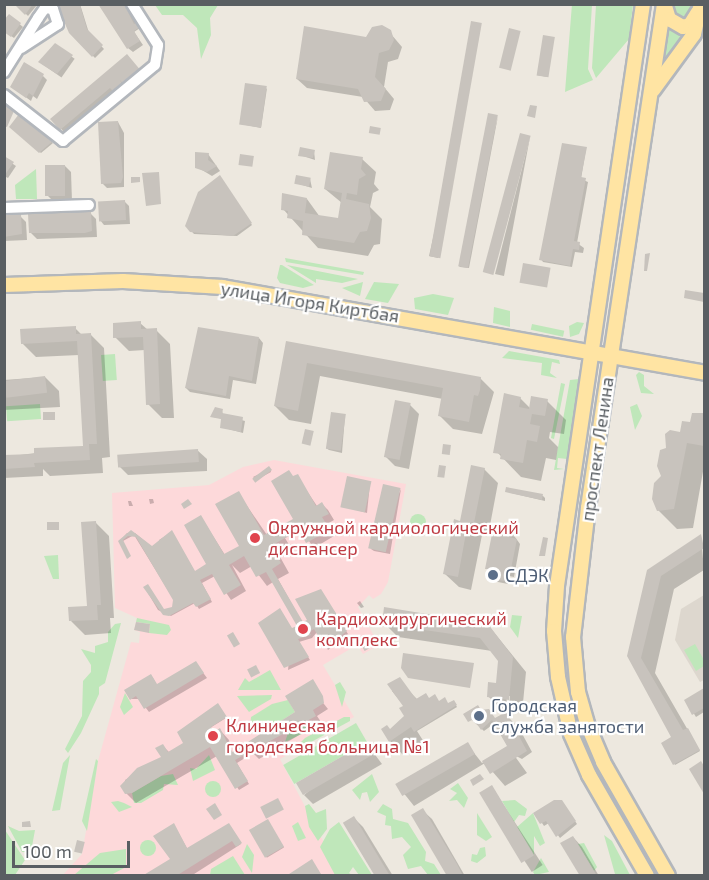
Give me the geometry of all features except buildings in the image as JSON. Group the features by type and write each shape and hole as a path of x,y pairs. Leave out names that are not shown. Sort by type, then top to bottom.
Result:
{"main road":[{"name":"проспект Ленина","path":"643,4 557,586 555,655 566,718 578,750 647,876"},
{"name":"проспект Ленина","path":"664,4 575,603 575,660 581,703 603,762 668,876"},
{"path":"664,4 669,19 683,27 696,18 701,4"},
{"path":"650,94 694,34 701,4"},
{"name":"улица Игоря Киртбая","path":"4,285 123,281 223,287 705,373"}],"street":[{"path":"4,95 63,141 150,70 158,58 158,45 132,4"},
{"path":"4,72 21,48"},
{"path":"4,208 89,205"}],"shaded area":[{"path":"274,460 406,484 388,582 381,594 373,599 369,595 358,607 379,645 363,654 357,645 323,665 354,717 280,759 341,875 62,876 82,854 98,761 131,642 139,643 140,632 134,630 137,618 115,608 112,493 209,485 243,467"},
{"path":"704,595 704,680 700,682 675,640 681,609"}],"green space":[{"path":"572,4 592,5 588,69 593,80 565,92"},
{"path":"155,5 218,5 210,18 211,35 201,59 197,28 183,15 162,15"},
{"path":"596,5 633,5 629,39 596,78 592,68"},
{"path":"675,5 693,5 691,18 687,21 674,16"},
{"path":"668,25 694,27 661,71"},
{"path":"36,169 37,199 16,199 15,185"},
{"path":"285,258 364,272 363,275 286,262"},
{"path":"280,265 314,285 303,288 280,283 277,278"},
{"path":"287,265 358,279 342,283 316,279 316,283"},
{"path":"363,282 360,296 342,288"},
{"path":"374,282 399,284 388,303 365,299"},
{"path":"433,294 454,298 448,315 415,309 414,298"},
{"path":"494,307 510,311 510,327 493,323"},
{"path":"577,322 584,323 579,334 570,337 569,326"},
{"path":"532,324 564,331 563,337 531,330"},
{"path":"509,351 559,360 560,364 552,362 550,373 557,378 541,375 542,363 502,358"},
{"path":"115,354 117,380 103,381 101,355"},
{"path":"639,372 644,375 644,386 654,394 641,393 636,375"},
{"path":"579,379 567,459 558,458 557,468 564,469 554,470 570,380"},
{"path":"561,383 565,384 554,439 551,438"},
{"path":"40,404 41,419 7,421 6,406"},
{"path":"637,404 642,416 635,430 630,407"},
{"path":"415,514 421,514 426,522 424,528 415,530 410,525 410,519"},
{"path":"58,555 59,579 53,579 44,556"},
{"path":"512,615 522,616 518,638 510,627"},
{"path":"137,618 169,625 171,630 167,635 149,633 150,624 136,622"},
{"path":"121,623 105,683 99,687 99,694 81,733 68,753 65,749 82,716 83,681 91,672 91,665 81,649 95,653 95,646 108,642 108,632 115,624"},
{"path":"695,644 704,660 704,666 696,671 684,650"},
{"path":"270,670 281,690 238,690 245,678 249,682"},
{"path":"340,682 346,692 342,707 335,685"},
{"path":"125,693 133,707 124,715 120,707"},
{"path":"272,695 271,699 249,712 237,696"},
{"path":"288,700 295,712 278,723 250,729 251,717 272,704"},
{"path":"344,717 350,717 350,721 289,754 305,738"},
{"path":"305,723 313,723 310,730 285,742 288,733"},
{"path":"356,723 367,742 294,784 283,765"},
{"path":"70,755 60,810 52,811 63,763"},
{"path":"209,755 215,770 193,781 190,768 196,769"},
{"path":"96,759 98,761 87,831 82,821"},
{"path":"173,774 178,785 164,784 163,790 141,803 134,803 132,793 161,776"},
{"path":"372,774 379,792 370,802 367,792 362,793 360,800 352,790"},
{"path":"213,781 219,783 221,789 219,795 213,797 207,795 205,789 207,783"},
{"path":"458,783 468,798 464,808 457,800 449,801 457,793 450,789"},
{"path":"515,800 527,809 525,816 519,815 514,822 502,801"},
{"path":"118,801 132,807 119,812 111,802"},
{"path":"309,804 316,813 326,809 327,829 318,841 309,827 305,806"},
{"path":"383,804 392,809 393,819 408,823 426,852 425,861 434,864 441,875 428,875 421,866 408,869 403,855 411,847 402,837 392,839 391,826 385,825 386,816 377,812"},
{"path":"477,813 492,837 486,841 477,835"},
{"path":"533,813 545,843 540,846 534,836 534,856 517,827"},
{"path":"298,822 306,838 298,841 292,826"},
{"path":"339,822 372,875 359,875 353,867 349,873 352,875 335,875 320,847 330,829"},
{"path":"8,826 19,831 35,830 31,852 22,852"},
{"path":"5,830 25,860 15,875 5,875"},
{"path":"604,835 612,841 630,875 615,874"},
{"path":"148,840 154,842 156,848 154,854 148,856 142,854 140,848 142,842"},
{"path":"584,843 597,867 594,871 578,844"},
{"path":"247,844 254,855 252,873 242,857"},
{"path":"485,847 486,856 477,863 471,861 472,854 477,855 480,848"},
{"path":"126,849 126,867 111,875 74,875 100,853"},
{"path":"233,856 245,875 210,875 211,869"},
{"path":"541,858 549,872 535,875 533,872"}],"place":[{"name":"Окружной кардиологический диспансер","path":"255,538"},
{"name":"СДЭК","path":"493,575"},
{"name":"Кардиохирургический комплекс","path":"303,629"},
{"name":"Городская служба занятости","path":"479,716"},
{"name":"Клиническая городская больница №1","path":"213,736"}]}
